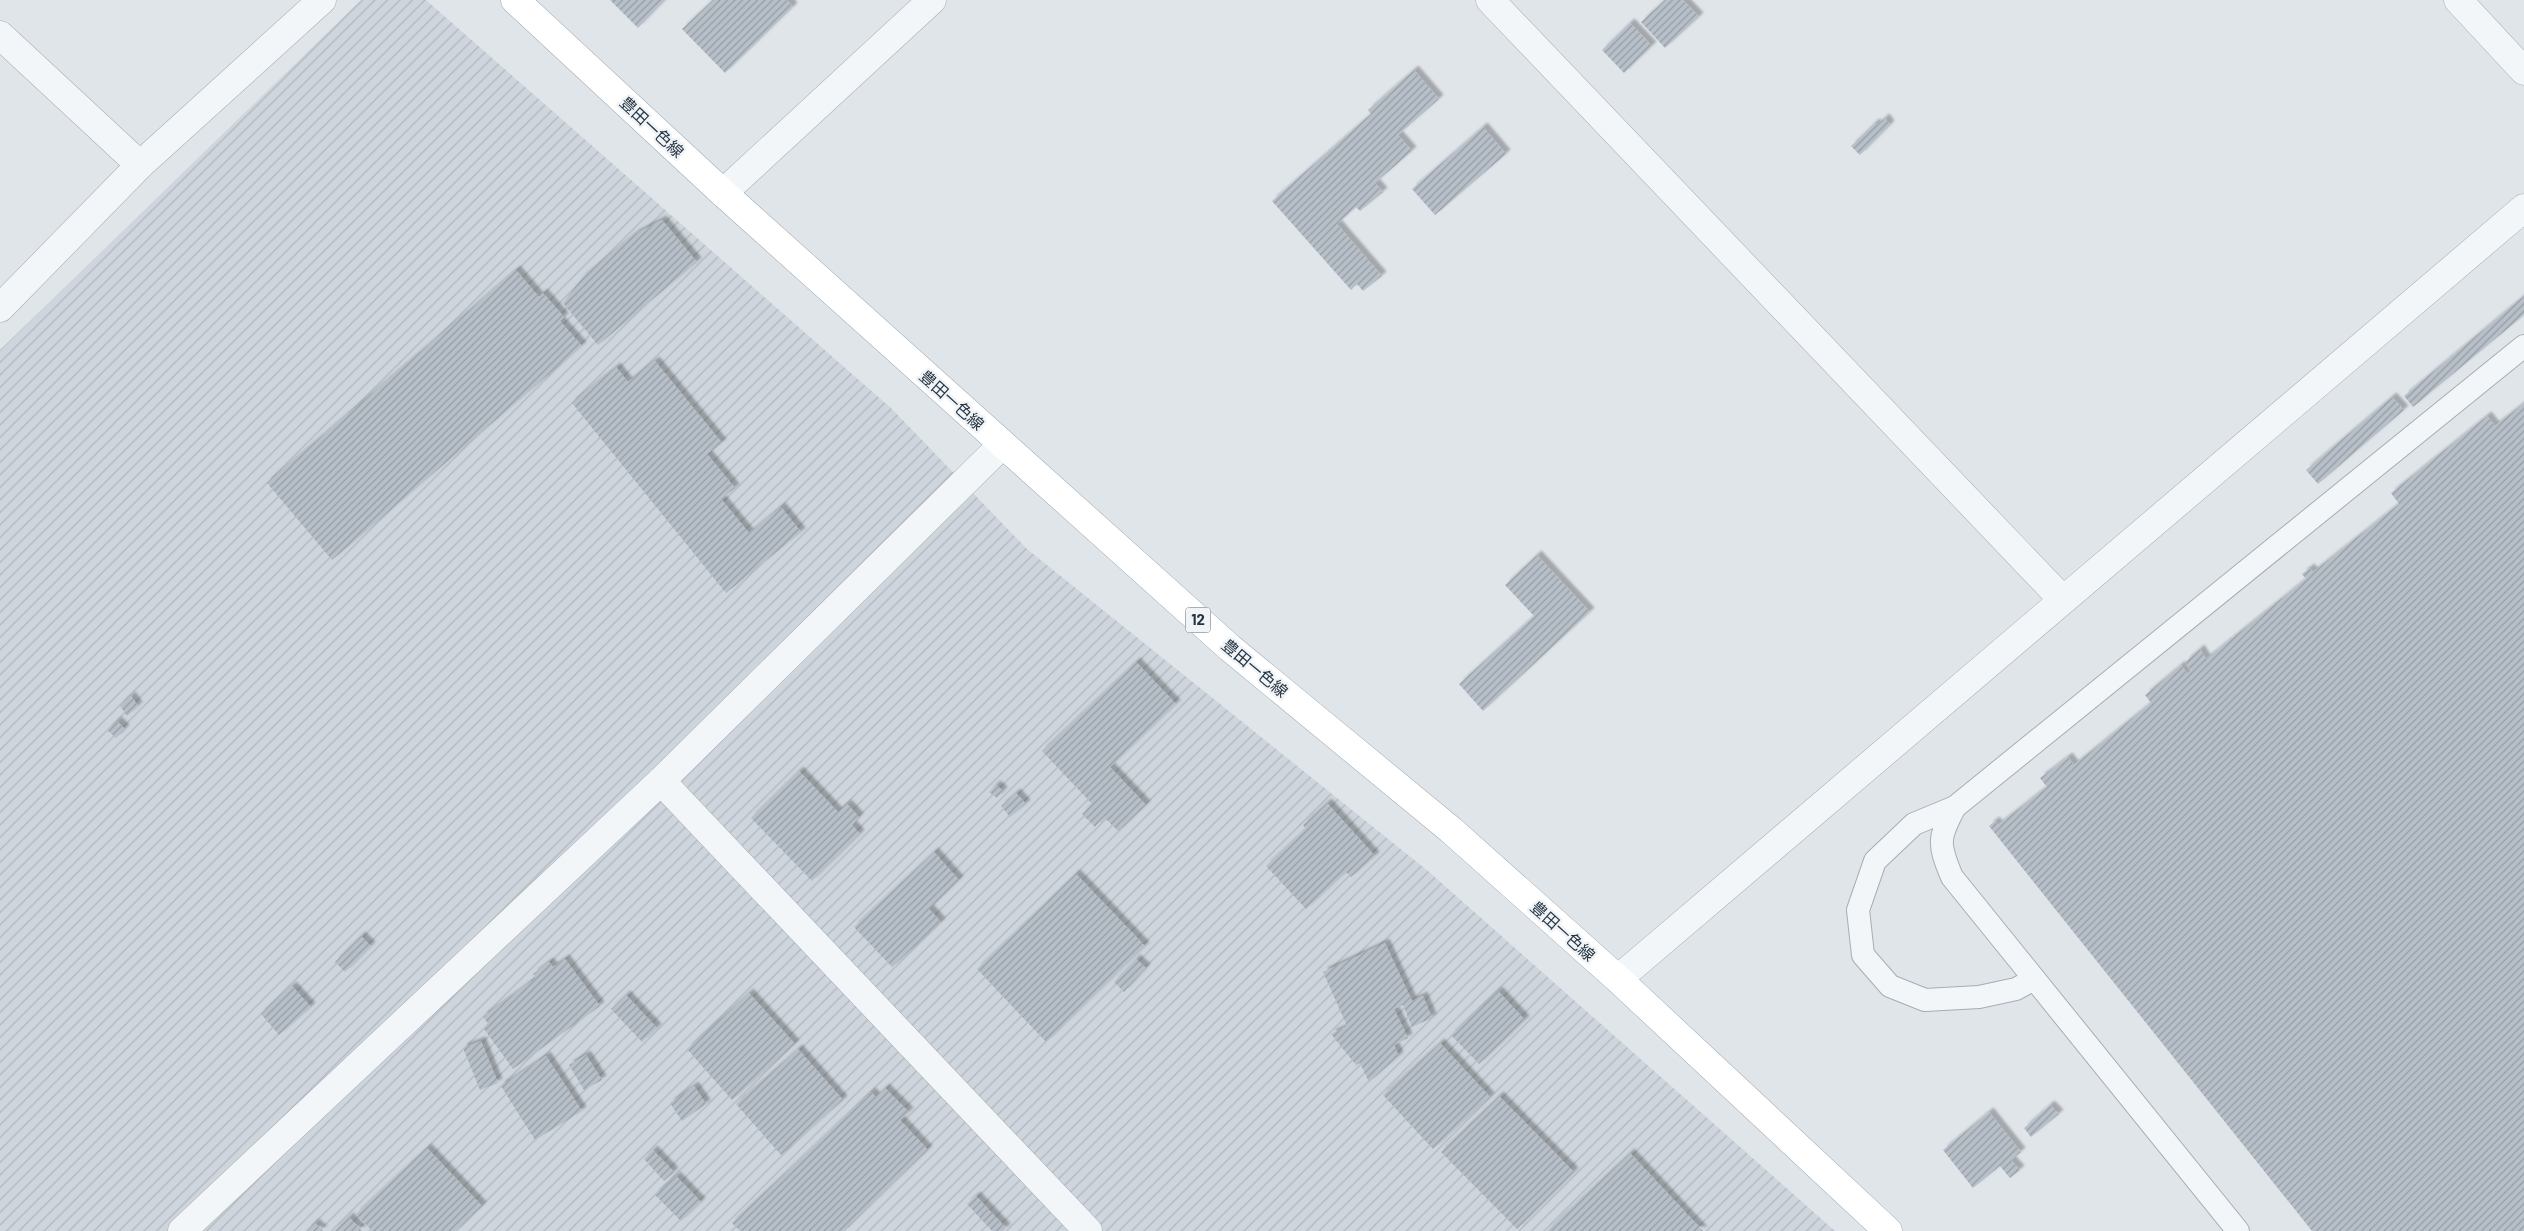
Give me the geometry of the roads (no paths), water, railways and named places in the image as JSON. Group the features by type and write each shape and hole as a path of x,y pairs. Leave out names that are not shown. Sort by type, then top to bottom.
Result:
{"main road":[{"name":"豊田一色線","path":"515,0 723,193 1002,446 1230,648 1451,830 1618,979 1888,1231"}],"street":[{"path":"0,308 140,165 322,0"},
{"path":"723,193 932,0"},
{"path":"1490,0 2064,600"},
{"path":"2458,0 2524,71"},
{"path":"0,35 140,165"},
{"path":"1618,979 2524,208"},
{"path":"182,1231 661,781 1002,446"},
{"path":"661,781 1088,1231"}],"lane":[{"path":"2034,979 2016,989 1979,997 1925,1000 1890,986 1863,955 1858,910 1875,861 1914,824 1956,807 2524,346"},
{"path":"1956,807 1942,831 1942,853 1952,877 2238,1231"}]}
